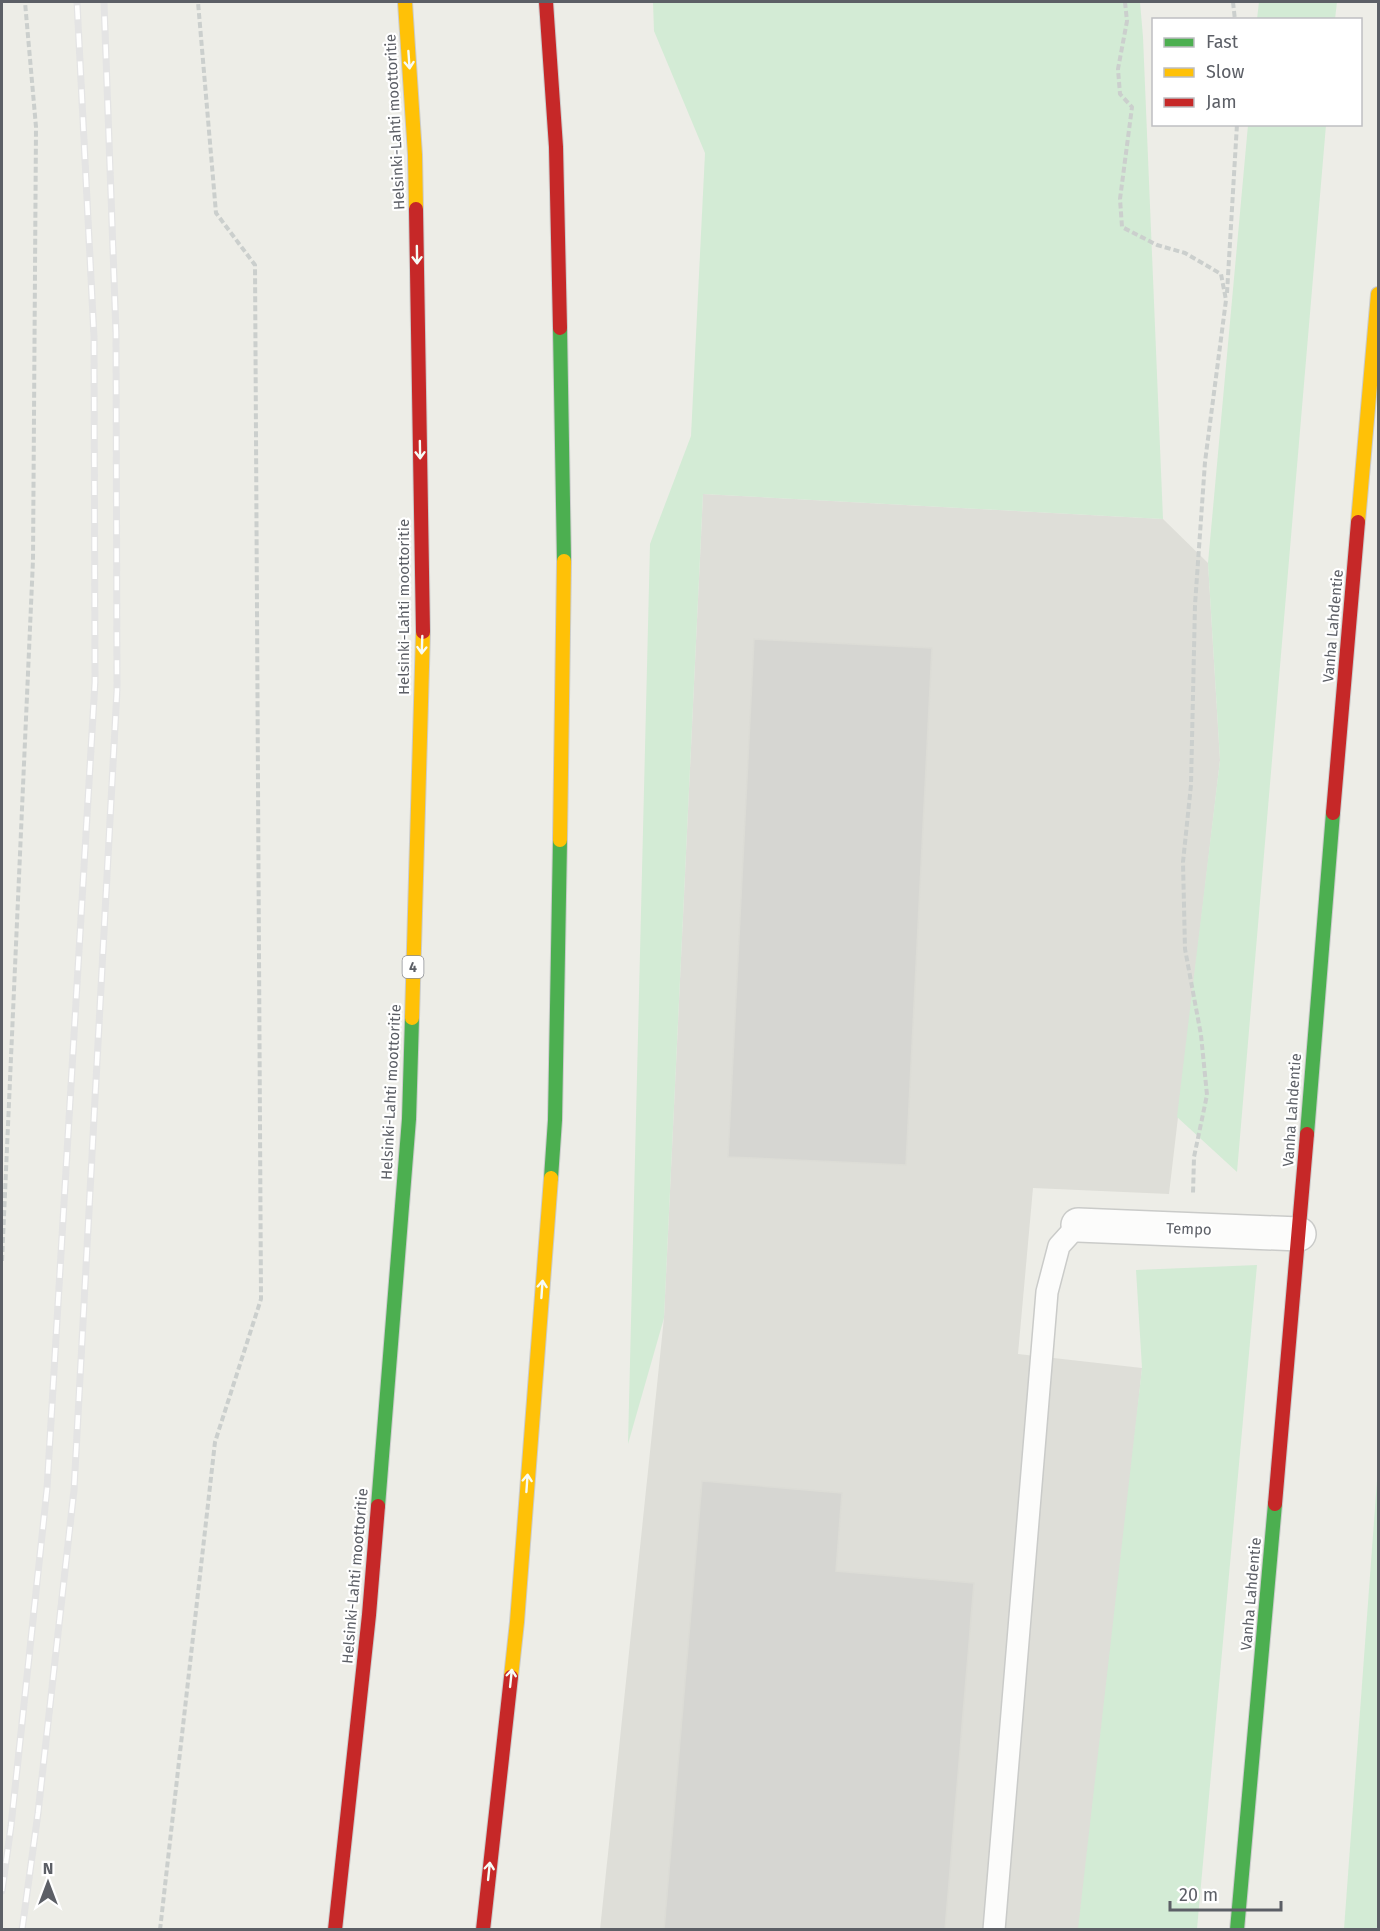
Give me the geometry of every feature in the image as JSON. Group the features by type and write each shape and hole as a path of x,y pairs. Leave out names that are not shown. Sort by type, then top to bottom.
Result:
{"main road":[{"name":"Helsinki-Lahti moottoritie","path":"335,1929 369,1615 409,1119 423,618 415,155 405,2"},
{"path":"483,1929 517,1622 555,1120 565,525 556,147 546,2"},
{"name":"Vanha Lahdentie","path":"1237,1929 1299,1234 1378,294"}],"street":[{"name":"Tempo","path":"1078,1225 1299,1234"}],"lane":[{"path":"994,1929 1047,1292 1059,1246 1078,1225"}],"path":[{"path":"2,1261 33,560 36,127 26,2"},
{"path":"160,1929 215,1442 261,1299 255,265 216,213 198,2"},
{"path":"1125,2 1127,21 1118,69 1120,94 1132,107 1120,199 1122,227 1157,245 1185,253 1221,273 1227,300"},
{"path":"1233,2 1235,18"},
{"path":"1190,1229 1194,1157 1207,1095 1201,1035 1185,949 1183,862 1191,785 1195,605 1205,462 1227,300 1237,126"}],"shaded area":[{"path":"703,494 1163,519 1208,563 1220,760 1169,1194 1033,1188 1018,1354 1142,1368 1083,1929 600,1930 664,1318"}],"green space":[{"path":"653,2 1140,2 1163,519 703,494 664,1318 628,1444 650,544 691,436 705,153 654,31"},
{"path":"1259,2 1337,2 1335,18 1257,18"},
{"path":"1248,126 1326,126 1237,1172 1177,1117 1220,760 1208,563"},
{"path":"1257,1265 1197,1929 1078,1929 1142,1368 1136,1270"},
{"path":"1378,1467 1378,1929 1344,1929"}],"building":[{"path":"754,639 932,648 906,1165 728,1157"},
{"path":"702,1481 842,1493 836,1571 974,1583 945,1930 664,1930"}],"railway":[{"path":"2,1891 47,1489 95,682 94,337 77,2"},
{"path":"22,1930 38,1813 74,1490 117,690 116,333 104,2"}],"traffic: fast":[{"path":"560,328 564,561"},
{"path":"1307,1134 1333,813"},
{"path":"551,1178 555,1120 560,840"},
{"path":"378,1506 409,1119 412,1018"},
{"path":"1237,1930 1275,1504"}],"traffic: slow":[{"path":"405,2 415,155 416,209"},
{"path":"1358,522 1378,294"},
{"path":"560,840 564,561"},
{"path":"412,1018 423,632"},
{"path":"511,1677 551,1178"}],"traffic: jam":[{"path":"546,2 556,147 560,328"},
{"path":"416,209 423,632"},
{"path":"1333,813 1358,522"},
{"path":"1275,1504 1307,1134"},
{"path":"335,1930 369,1615 378,1506"},
{"path":"483,1930 511,1677"}]}
